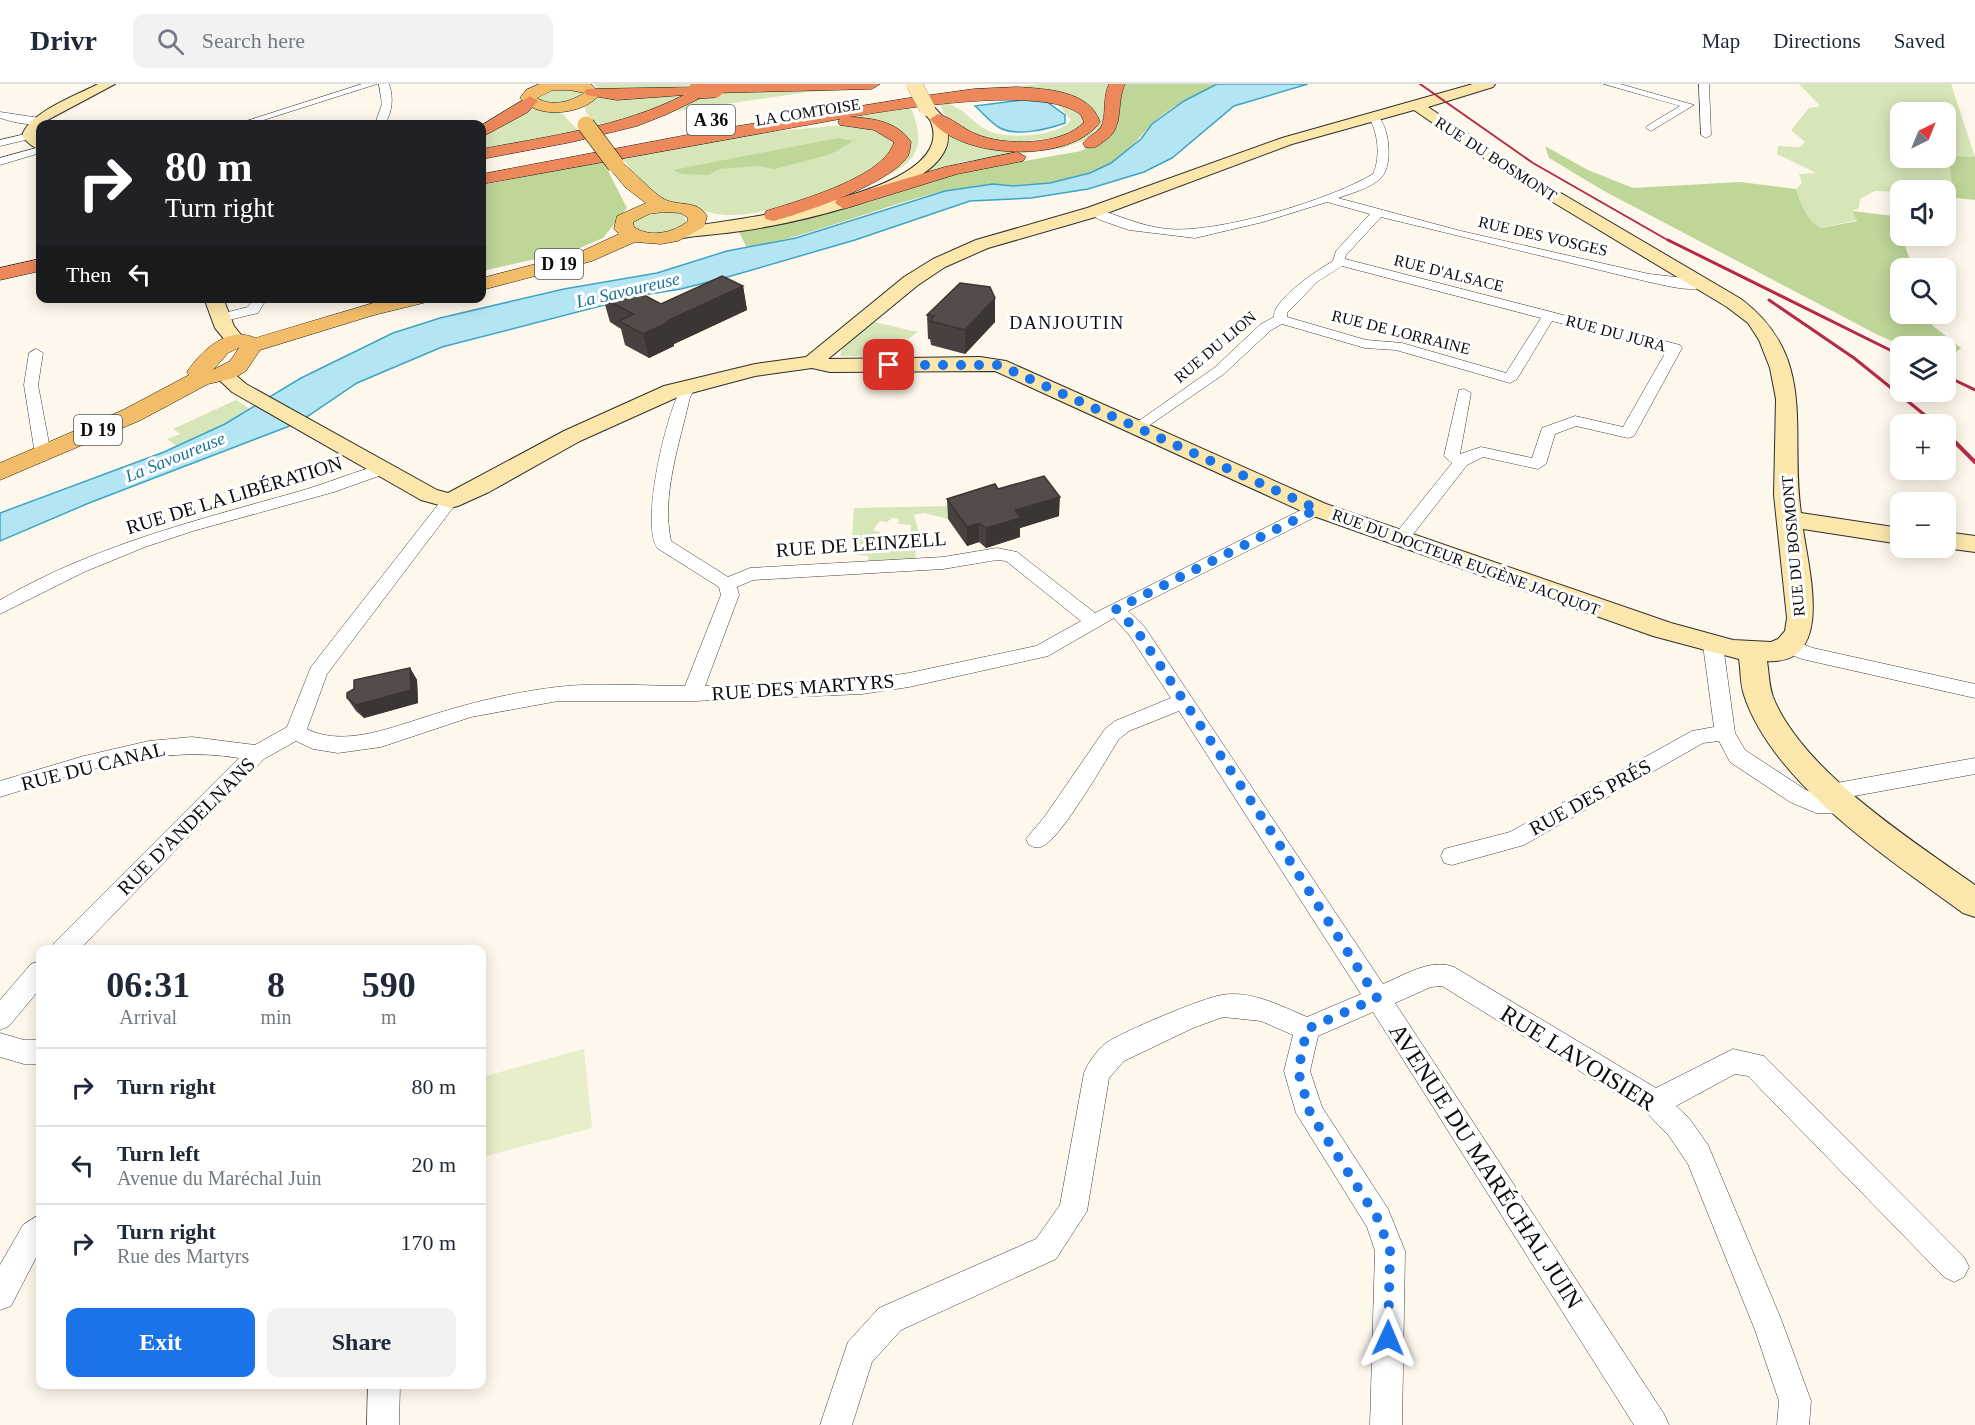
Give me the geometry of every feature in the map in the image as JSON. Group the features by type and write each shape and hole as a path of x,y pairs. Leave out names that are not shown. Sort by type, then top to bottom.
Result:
{"highway":[{"path":"583,91 611,96 697,90 715,86 872,84"},
{"name":"LA COMTOISE","path":"486,160 715,119 942,84"},
{"name":"LA COMTOISE","path":"486,169 738,123 993,84"},
{"path":"828,207 892,190 968,164 1054,153 1086,145 1104,135 1112,124 1112,96 1117,84"},
{"path":"486,153 645,119 715,86"},
{"path":"486,130 522,109 532,91"},
{"path":"486,178 819,117 996,93 1041,94 1069,100 1086,110 1092,122 1087,130 1071,138 1049,144 1014,146 971,138 933,114"},
{"path":"707,137 839,121 882,127 896,134 903,142 898,156 877,171 826,196 773,214"},
{"path":"0,255 36,246"},
{"path":"0,264 36,255"},
{"path":"0,274 36,266"},
{"path":"0,279 36,271"}],"main road":[{"path":"532,91 558,85 583,91"},
{"path":"532,91 553,106 568,111 586,125 620,171 652,200 664,206"},
{"path":"553,106 583,91"},
{"path":"583,91 586,125"},
{"path":"620,171 634,208 623,226 634,235 661,238 682,233 694,227 698,216 686,208 664,206 645,209 630,215"},
{"name":"D 19","path":"486,283 585,257 634,235"},
{"path":"214,376 235,370 243,344 398,303"},
{"name":"D 19","path":"0,472 132,415 214,376"}],"street":[{"path":"42,120 108,84"},
{"path":"253,120 328,93 368,84"},
{"path":"383,120 387,91 384,84"},
{"path":"682,233 754,224 828,207 915,174 937,152 941,129 914,84"},
{"name":"RUE DU BOSMONT","path":"1488,84 1421,104 1420,108 1500,163 1703,284 1755,319 1766,334 1785,383 1789,418 1786,463 1788,518 1800,602 1798,633 1788,646 1773,652 1752,652"},
{"path":"1609,84 1689,105 1651,128"},
{"path":"1704,84 1706,135"},
{"path":"812,362 890,297 939,263 982,244 1093,212 1287,141 1421,104"},
{"path":"698,216 739,219 773,214 885,182 915,166 931,147 933,114"},
{"path":"0,115 12,119 36,121"},
{"path":"1093,212 1130,226 1156,231 1196,234 1242,224 1326,198 1362,184 1377,176 1382,169 1384,160 1376,119 1373,116"},
{"path":"0,143 35,140 32,128 36,124"},
{"path":"0,162 36,151"},
{"name":"RUE DES VOSGES","path":"1326,198 1377,214 1561,258 1664,280 1703,284"},
{"name":"RUE DU LION","path":"1138,428 1220,371 1266,327 1281,319 1280,312 1311,279 1340,262 1338,258 1340,254 1377,214"},
{"name":"RUE D'ALSACE","path":"1340,262 1550,315"},
{"path":"215,303 221,318 243,344"},
{"path":"221,318 253,310 258,303"},
{"name":"RUE DE LORRAINE","path":"1281,319 1365,344 1397,346 1510,378 1550,315"},
{"name":"RUE DU JURA","path":"1461,462 1481,452 1538,464 1548,430 1575,421 1628,433 1675,348 1550,315"},
{"path":"36,353 31,385 43,454"},
{"name":"RUE DU DOCTEUR EUGÈNE JACQUOT","path":"450,501 481,487 572,436 689,386 731,375 812,362 830,366 999,365 1317,509 1612,614 1713,645 1752,652"},
{"path":"214,376 260,399 429,495 450,501 318,672 296,732"},
{"path":"689,386 683,396 659,507 660,536 663,544 727,584 730,595 696,681 694,694"},
{"path":"1401,538 1461,462 1452,456 1464,393"},
{"name":"RUE DE LA LIBÉRATION","path":"0,608 68,573 160,536 348,483 384,469"},
{"name":"RUE DES MARTYRS","path":"296,732 313,741 338,745 381,740 470,710 558,694 694,694 862,687 909,680 1041,651 1116,609 1317,509"},
{"path":"1788,518 1828,527 1890,535"},
{"path":"1956,541 1975,544"},
{"name":"RUE DE LEINZELL","path":"727,584 750,574 943,563 997,554 1011,556 1093,621"},
{"name":"AVENUE DU MARÉCHAL JUIN","path":"1116,609 1137,631 1265,822 1653,1425"},
{"path":"1713,645 1725,733 1737,756 1778,785 1816,804 1975,766"},
{"path":"1788,646 1809,654 1975,692"},
{"path":"1752,652 1759,696 1773,724 1800,761 1839,799 1975,903"},
{"path":"1037,839 1053,822 1112,734 1122,726 1183,701"},
{"name":"RUE D'ANDELNANS","path":"68,945 257,753 296,732"},
{"name":"RUE DES PRÉS","path":"1452,856 1516,839 1700,736 1725,733"},
{"name":"RUE DU CANAL","path":"0,789 97,762 171,746 218,746 257,753"},
{"name":"RUE LAVOISIER","path":"1377,998 1428,976 1445,975 1655,1103 1679,1127 1698,1155 1770,1330 1795,1401 1793,1425"},
{"path":"0,1018 36,977"},
{"path":"836,1425 859,1353 890,1318 1047,1249 1073,1211 1097,1073 1115,1052 1186,1019 1223,1006 1262,1010 1307,1029 1377,998"},
{"path":"1307,1029 1298,1071 1310,1113 1378,1219 1390,1251 1386,1425"},
{"path":"0,1045 24,1052 36,1052"},
{"path":"1655,1103 1733,1061 1755,1065 1954,1267"},
{"path":"0,1295 36,1232"},
{"path":"383,1425 384,1389"}],"green space":[{"path":"594,84 705,84 611,92 599,90"},
{"path":"1039,84 1110,84 1107,89 1106,123 1088,139 1063,148 961,162 898,185 932,165 941,152 945,130 987,145 1078,139 1097,126 1098,115 1084,103 1007,88"},
{"path":"1126,84 1218,84 1167,112 1119,158 1106,167 1087,175 1046,183 984,186 944,191 797,236 747,248 738,230 866,203 952,174 1081,151 1111,135 1118,125 1119,97"},
{"path":"1799,84 1951,84 1975,157 1957,156 1956,163 1956,102 1890,102 1890,168 1955,168 1953,180 1890,180 1890,192 1875,191 1860,199 1859,208 1852,211 1857,220 1822,228 1809,217 1796,189 1802,183 1799,174 1816,173 1777,154 1778,146 1800,147 1805,142 1791,130 1809,108 1820,106"},
{"path":"552,88 580,91 581,95 561,103 537,100 536,95"},
{"path":"857,89 808,92 677,111 645,121 683,107 711,92"},
{"path":"692,92 678,101 598,128 586,112 584,104 595,97"},
{"path":"1052,98 1084,115 1084,124 1061,137 1008,143 983,139 946,118 939,101 961,111 987,130 1018,136 1055,130 1065,126 1071,120"},
{"path":"910,106 917,125 918,141 915,153 897,170 851,190 884,170 906,136 837,116"},
{"path":"539,109 563,114 578,131 486,149 486,133 517,115"},
{"path":"844,125 872,129 890,138 894,143 888,156 872,169 835,188 790,204 749,214 715,214 654,196 622,158 767,132"},
{"path":"838,138 853,141 831,154 775,169 758,166 719,169 709,175 681,174 673,170"},
{"path":"1545,146 1588,170 1633,188 1740,182 1796,189 1809,217 1822,228 1857,221 1852,211 1890,216 1890,246 1905,246 1909,258 1890,258 1890,324 1932,324 1946,336 1890,336 1890,340 1878,335 1604,191 1549,158"},
{"path":"1956,157 1975,157 1975,200 1956,198 1956,180 1952,180 1950,168 1956,168"},
{"path":"603,161 627,208 603,238 575,250 486,270 486,184"},
{"path":"650,211 682,213 686,221 681,226 661,233 646,232 633,227 632,221"},
{"path":"874,322 918,332 908,339 897,339 889,345 904,357 840,356 842,348"},
{"path":"236,400 250,409 225,424 176,446 167,439 180,434 173,429"},
{"path":"947,506 948,519 924,513 914,515 920,536 910,533 911,525 898,524 899,519 892,518 887,522 880,521 873,530 880,532 877,538 915,548 916,560 869,563 868,556 851,554 854,508"},
{"path":"584,1049 592,1128 486,1156 486,1076"}],"water":[{"name":"La Savoureuse","path":"1217,84 1308,84 1234,106 1172,158 1144,172 1088,189 1031,198 970,201 855,240 731,276 681,289 643,295 442,347 357,383 308,416 287,427 89,503 0,541 0,513 164,452 225,424 301,378 393,333 440,318 564,289 657,273 727,251 796,238 945,191 993,184 1013,186 1050,183 1090,173 1111,163 1141,139 1152,124 1184,101"},
{"path":"1022,100 1047,102 1065,115 1065,123 1033,131 1007,131 993,123 975,106"}],"building":[{"path":"722,276 743,286 643,334 619,321 633,314 603,298 629,287 661,304"},
{"path":"960,283 990,287 995,298 965,330 930,321 934,316 927,315"},
{"path":"1044,476 1060,497 1015,510 1021,518 986,528 979,523 967,527 947,499 995,484 998,489"},
{"path":"410,668 411,690 356,705 347,698 347,693 354,689 354,680"}],"railway":[{"path":"1420,84 1533,163 1671,242"},
{"path":"1668,240 1890,350"},
{"path":"1769,300 1854,358 1924,414"},
{"path":"1956,381 1975,390"},
{"path":"1956,443 1975,462"}],"district":[{"name":"DANJOUTIN","path":"1067,323"}],"route":[{"path":"889,365 980,363 1011,369 1317,509 1210,560 1116,609 1137,631 1265,822 1377,998 1307,1029 1298,1071 1310,1113 1378,1219 1390,1251 1388,1338"}]}
